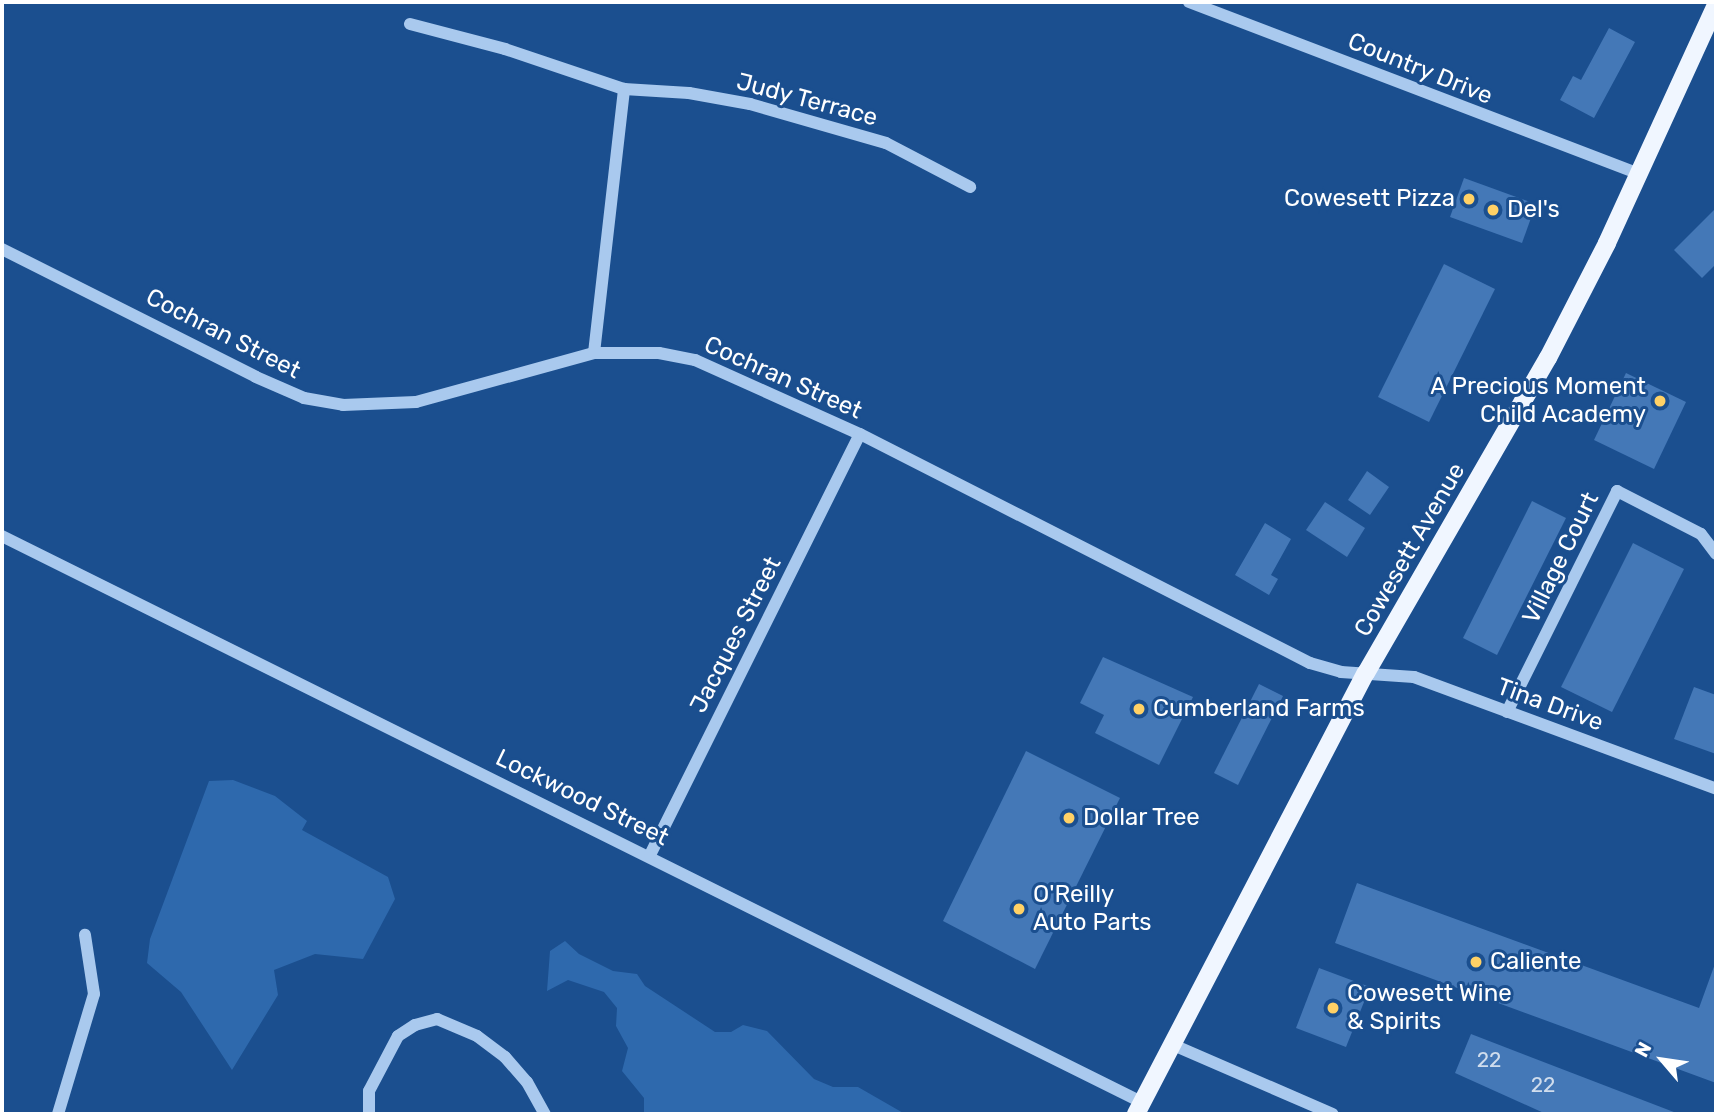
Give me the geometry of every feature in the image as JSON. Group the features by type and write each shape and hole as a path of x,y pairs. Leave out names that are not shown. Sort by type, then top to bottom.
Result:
{"main road":[{"name":"Cowesett Avenue","path":"1138,1108 1366,673 1548,358 1607,243 1637,173 1711,32 1716,5"}],"street":[{"name":"Country Drive","path":"1189,2 1637,173"},
{"name":"Judy Terrace","path":"410,24 505,49 624,89 689,93 750,103 886,143 970,187"},
{"path":"594,353 624,89"},
{"name":"Cochran Street","path":"2,249 304,398 343,405 416,402 594,353 659,353 695,360 860,434 1310,663 1366,673"},
{"name":"Jacques Street","path":"650,855 860,434"},
{"name":"Village Court","path":"1507,712 1617,491 1701,534 1716,554"},
{"name":"Lockwood Street","path":"2,536 650,855 1138,1108"},
{"name":"Tina Drive","path":"1366,673 1414,677 1716,789"},
{"path":"58,1114 94,994 85,935"},
{"path":"369,1114 369,1091 398,1036 415,1025 437,1019 477,1037 505,1056 527,1082 545,1114"},
{"path":"1171,1044 1333,1114"}],"shaded area":[{"path":"233,780 275,796 307,821 302,830 388,877 395,899 363,959 315,954 274,970 278,995 232,1070 181,992 147,963 150,939 209,781"},
{"path":"565,941 579,954 613,971 637,974 645,986 715,1032 731,1032 743,1025 767,1031 814,1079 833,1087 858,1087 905,1114 644,1114 644,1098 622,1071 628,1048 616,1026 617,1008 604,992 568,980 547,991 550,951"}],"building":[{"path":"1609,28 1635,42 1594,118 1560,100 1573,76 1581,80"},
{"name":"Del's","path":"1464,178 1536,204 1522,243 1450,217"},
{"path":"1716,208 1716,264 1702,278 1674,250"},
{"path":"1444,264 1495,289 1429,422 1378,397"},
{"path":"1626,373 1686,402 1654,469 1594,440"},
{"path":"1367,471 1389,487 1370,515 1348,500"},
{"path":"1532,501 1566,518 1497,655 1463,638"},
{"path":"1325,502 1365,528 1347,557 1306,530"},
{"path":"1265,523 1291,539 1271,575 1278,579 1269,595 1235,575"},
{"path":"1633,543 1684,569 1612,712 1561,687"},
{"name":"Cumberland Farms","path":"1103,657 1193,697 1159,765 1095,733 1104,715 1080,703"},
{"path":"1259,684 1283,696 1238,785 1214,773"},
{"path":"1694,687 1716,695 1716,754 1674,739"},
{"path":"1026,751 1120,798 1035,969 943,921"},
{"path":"1357,883 1699,1008 1716,961 1716,1083 1335,943"},
{"name":"Cowesett Wine & Spirits","path":"1319,968 1370,987 1346,1047 1296,1028"},
{"path":"1471,1034 1679,1114 1546,1114 1455,1073"}],"place":[{"name":"Cowesett Pizza","path":"1469,199"},
{"name":"Del's","path":"1493,210"},
{"name":"A Precious Moment Child Academy","path":"1660,401"},
{"name":"Cumberland Farms","path":"1139,709"},
{"name":"Dollar Tree","path":"1069,818"},
{"name":"O'Reilly Auto Parts","path":"1019,909"},
{"name":"Caliente","path":"1476,962"},
{"name":"Cowesett Wine & Spirits","path":"1333,1008"}]}
